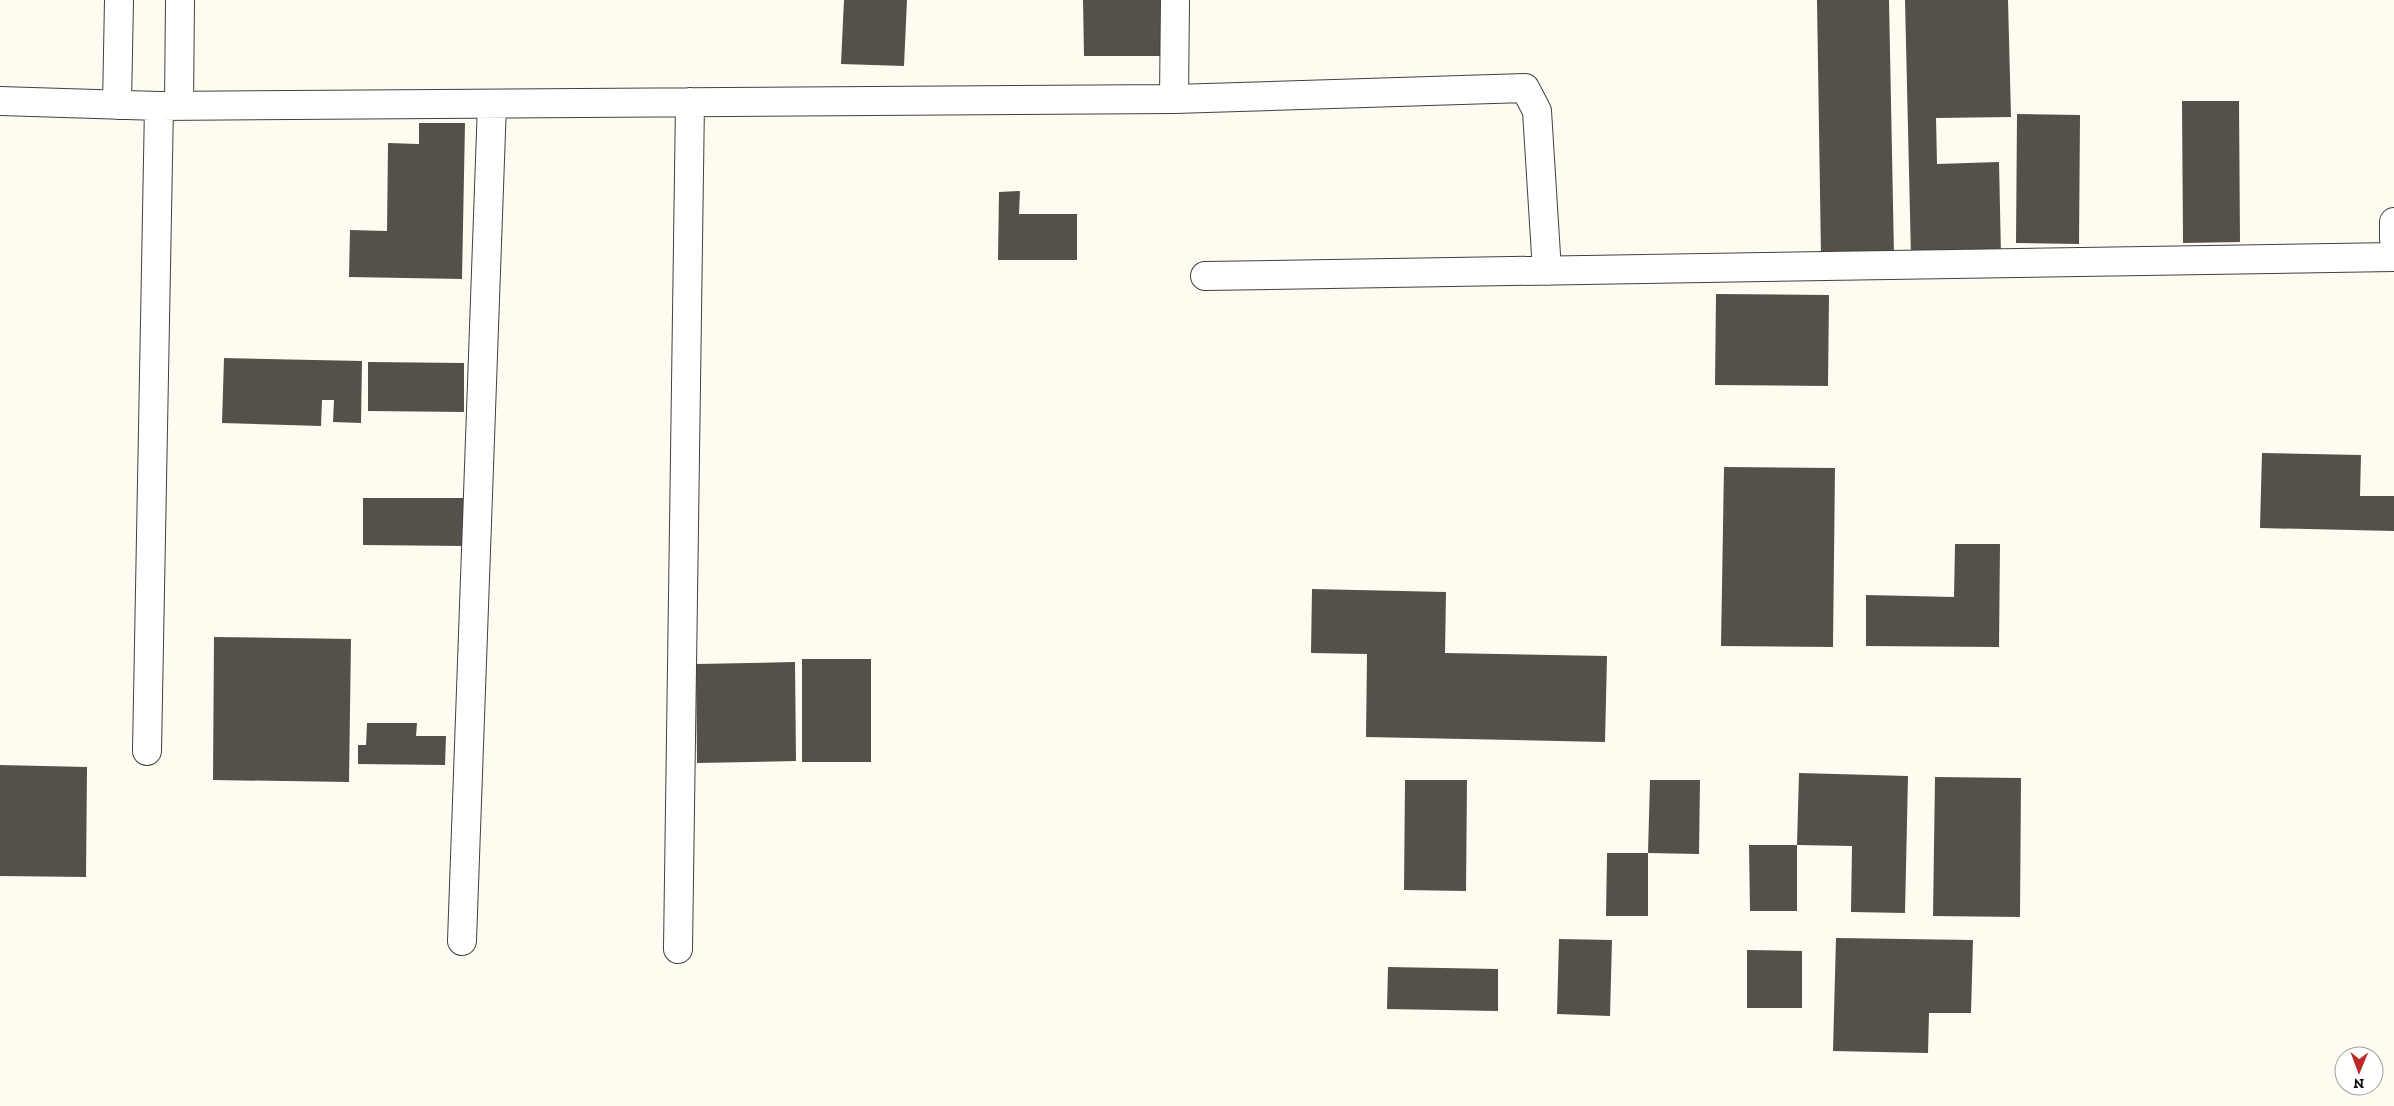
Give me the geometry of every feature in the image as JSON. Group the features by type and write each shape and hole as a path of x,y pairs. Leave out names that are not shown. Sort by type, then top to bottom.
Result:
{"street":[{"path":"117,105 119,0"},
{"path":"147,751 169,106 180,0"},
{"path":"1174,99 1175,0"},
{"path":"0,101 169,106 1174,99 1526,88 1537,111 1548,271"},
{"path":"678,949 690,102"},
{"path":"462,941 492,104"},
{"path":"2394,222 2394,240"},
{"path":"1205,276 2394,256"}],"building":[{"path":"844,0 907,0 904,66 841,64"},
{"path":"1083,0 1160,0 1160,56 1084,56"},
{"path":"1817,0 1889,0 1894,256 1821,257"},
{"path":"1905,0 2008,0 2011,117 1936,118 1937,164 1999,162 2001,255 1911,257"},
{"path":"2182,101 2239,101 2240,242 2183,243"},
{"path":"2017,114 2080,115 2079,244 2016,243"},
{"path":"419,123 465,123 462,279 349,277 350,230 387,231 388,143 419,144"},
{"path":"1020,191 1019,214 1077,214 1077,260 998,260 999,192"},
{"path":"1716,294 1829,295 1828,386 1715,385"},
{"path":"224,358 362,361 361,423 333,422 334,400 322,400 321,426 222,423"},
{"path":"368,362 464,363 464,412 368,411"},
{"path":"2262,453 2361,455 2360,496 2394,496 2394,531 2260,528"},
{"path":"1724,467 1835,468 1833,647 1721,646"},
{"path":"363,498 466,498 465,546 363,545"},
{"path":"1955,544 2000,544 1999,647 1866,646 1866,595 1954,597"},
{"path":"1312,589 1446,592 1445,653 1607,656 1605,742 1366,737 1367,654 1311,653"},
{"path":"214,637 351,639 349,782 213,780"},
{"path":"802,659 871,659 871,762 802,762"},
{"path":"795,662 796,761 697,763 696,664"},
{"path":"367,723 417,723 416,736 446,736 445,765 358,764 358,745 366,745"},
{"path":"0,765 87,767 86,877 0,876"},
{"path":"1799,773 1908,776 1905,913 1851,912 1852,846 1797,845"},
{"path":"1935,777 2021,778 2020,917 1933,916"},
{"path":"1405,780 1467,780 1466,891 1404,890"},
{"path":"1650,780 1700,780 1699,854 1648,853"},
{"path":"1749,845 1797,845 1797,911 1750,911"},
{"path":"1607,853 1648,853 1648,916 1606,916"},
{"path":"1836,938 1973,940 1971,1013 1929,1013 1928,1053 1833,1051"},
{"path":"1559,939 1612,940 1610,1016 1557,1014"},
{"path":"1747,950 1802,951 1802,1008 1747,1008"},
{"path":"1388,967 1498,969 1498,1011 1387,1009"}]}
